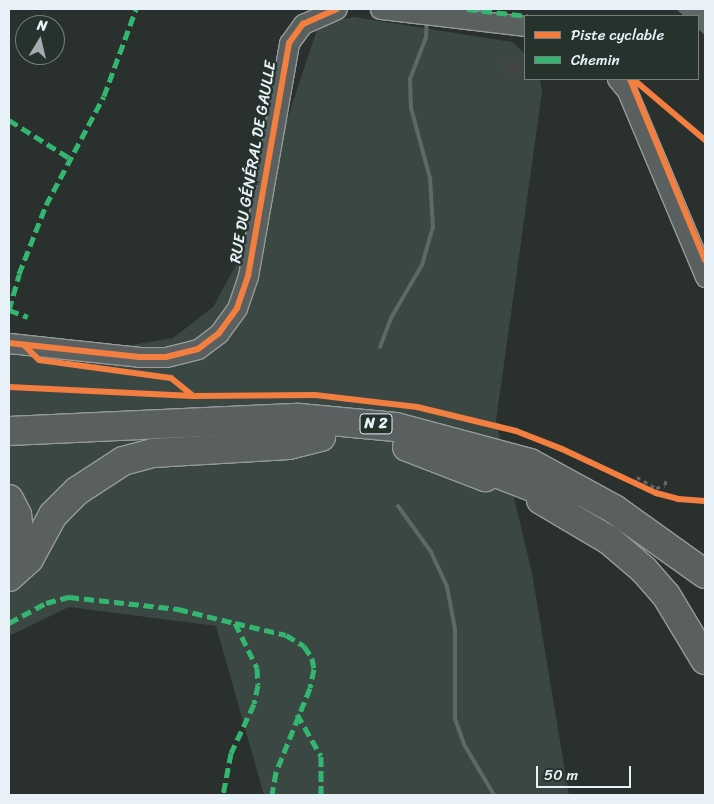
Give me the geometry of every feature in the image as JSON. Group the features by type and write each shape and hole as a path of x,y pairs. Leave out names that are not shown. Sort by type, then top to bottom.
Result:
{"highway":[{"name":"N 2","path":"9,431 69,430 249,419 344,420 438,435 530,462 614,509 705,574"},
{"name":"N 2","path":"9,448 321,437 407,447 483,466 548,491 614,529 705,593"},
{"path":"9,576 29,559 53,515 77,491 123,461 153,453 290,445 321,437"},
{"path":"407,447 523,491 609,540 666,595 705,660"},
{"path":"530,462 558,471 606,494 705,557"},
{"path":"9,499 17,515 19,531 9,557"}],"street":[{"name":"RUE DU GÉNÉRAL DE GAULLE","path":"9,342 138,357 166,357 198,349 219,333 237,308 248,276 258,230 283,66 289,43 303,24 332,9"},
{"path":"380,9 524,26"},
{"path":"618,80 626,91 705,277"}],"path":[{"path":"634,483 637,477 656,488 665,485 666,478"},
{"path":"625,479 664,495"}],"shaded area":[{"path":"676,9 705,9 705,35 699,30 699,15 683,15"},
{"path":"354,17 512,42 524,53 524,80 540,80 542,92 496,421 532,573 569,795 264,795 216,626 69,607 9,636 9,332 120,347 173,338 213,307 244,250 319,23"}],"building":[{"path":"504,58 524,64 520,79 499,72"}],"waterway":[{"path":"380,347 391,318 422,265 433,227 430,178 411,108 410,79 426,37 427,20"},
{"path":"398,506 431,552 447,587 455,629 455,719 465,746 494,795"}],"marked path":[{"path":"9,310 19,274 46,205 104,96 136,9"},
{"path":"467,9 524,16"},
{"path":"9,120 71,159"},
{"path":"9,310 28,317"},
{"path":"9,623 46,603 69,597 178,609 235,623 257,668 258,685 254,704 231,753 223,795"},
{"path":"235,623 286,635 304,646 312,658 314,669 310,688 276,772 272,795"},
{"path":"297,714 321,756 321,795"}],"cycle path":[{"path":"9,343 139,357 166,357 198,349 219,333 237,308 248,276 289,43 303,24 337,9"},
{"path":"630,80 705,260"},
{"path":"634,80 705,140"},
{"path":"24,345 39,360 171,378 193,396"},
{"path":"9,387 193,396 315,395 417,407 516,431 562,449 656,493 678,499 705,501"}]}
